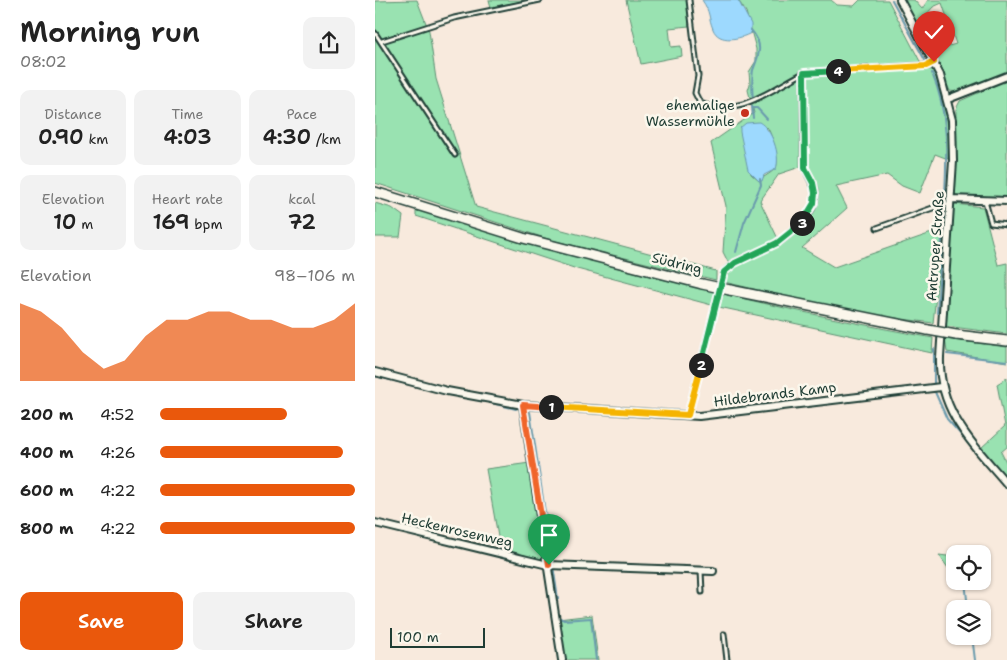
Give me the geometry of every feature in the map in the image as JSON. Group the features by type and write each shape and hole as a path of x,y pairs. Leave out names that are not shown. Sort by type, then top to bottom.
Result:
{"main road":[{"name":"Südring","path":"375,192 523,238 703,284 929,330 1007,342"}],"street":[{"name":"Antruper Straße","path":"900,0 934,62 948,99 954,138 940,357 941,387 946,403 954,417 1007,484"},
{"path":"948,99 1007,76"},
{"path":"950,202 1007,201"},
{"name":"Hildebrands Kamp","path":"375,372 447,391 523,405 699,416 941,387"},
{"path":"523,405 549,565 562,660"},
{"name":"Heckenrosenweg","path":"375,523 549,565 713,571"}],"lane":[{"path":"382,42 461,17 540,0"},
{"path":"689,0 698,76 695,93 700,103 723,107 748,103 804,73 926,66 934,62"},
{"path":"375,33 455,155"},
{"path":"688,415 724,272 735,263 766,250 784,238 802,223 814,203 813,183 805,168 804,73"},
{"path":"985,200 991,223 1007,225"},
{"path":"877,228 950,202"},
{"path":"701,571 703,592"},
{"path":"724,634 727,660"}],"green space":[{"path":"417,0 429,31 436,79 476,207 716,271 716,280 551,240 375,183 375,36 377,33 375,29 375,1"},
{"path":"489,0 529,0 491,7"},
{"path":"626,0 687,0 689,26 669,28 671,47 681,46 682,56 641,64"},
{"path":"738,0 831,0 837,5 854,6 860,0 888,0 924,69 933,70 946,113 948,159 935,154 920,193 902,186 887,175 836,186 847,208 802,248 834,267 943,229 933,323 857,313 724,282 736,267 764,252 762,249 731,263 728,262 723,252 726,206 711,143 754,113 748,90 750,84 749,72 756,61 756,49 746,12","holes":["800,72 820,74 807,75 806,129 807,161 818,185 819,198 817,206 808,221 781,245 760,201 779,174 800,167","767,127 775,148 777,166 759,181 751,174 745,153"]},
{"path":"904,0 914,0 922,9 928,0 1007,0 1007,74 958,92 950,91 931,51 956,44 942,3 933,7 917,25"},
{"path":"1007,80 1007,199 955,196 956,109 960,101"},
{"path":"375,203 392,208 403,216 400,237 375,237"},
{"path":"954,204 983,207 998,265 1007,263 1007,334 945,326"},
{"path":"416,207 530,243 642,274 836,319 933,338 932,353 719,307 577,269 416,216"},
{"path":"945,339 1007,347 1007,362 947,352"},
{"path":"1007,378 1007,447 1001,452 1007,464 1007,478 981,448 1005,426 997,384"},
{"path":"530,463 545,561 500,548 486,469"},
{"path":"939,555 946,556 946,565"},
{"path":"592,615 598,660 565,660 558,619"}],"water":[{"path":"702,0 738,0 751,24 751,33 730,39 720,37 713,29"},
{"path":"759,122 768,130 774,143 777,157 776,169 764,175 762,181 759,181 748,170 740,132 740,128 746,123"}],"waterway":[{"path":"892,0 926,62"},
{"path":"751,30 759,45 757,60 753,70 753,98"},
{"path":"932,73 938,88 946,133 945,195"},
{"path":"752,106 753,118"},
{"path":"752,108 757,108 767,119"},
{"path":"736,252 744,223 761,185 760,179"},
{"path":"937,313 944,208"},
{"path":"934,349 934,384"},
{"path":"947,354 1007,361"},
{"path":"375,376 411,385"},
{"path":"935,392 947,419 963,437"},
{"path":"475,399 516,409"},
{"path":"530,412 558,599"},
{"path":"966,590 967,600"},
{"path":"560,618 564,620 591,618 596,660"},
{"path":"973,645 975,660"}],"place":[{"name":"ehemalige Wassermühle","path":"745,113"}],"route":[{"path":"549,565 523,405 688,415 724,272 735,263 766,250 792,232 802,223 814,203 813,183 805,168 804,156 804,73 926,66 934,62"}]}
